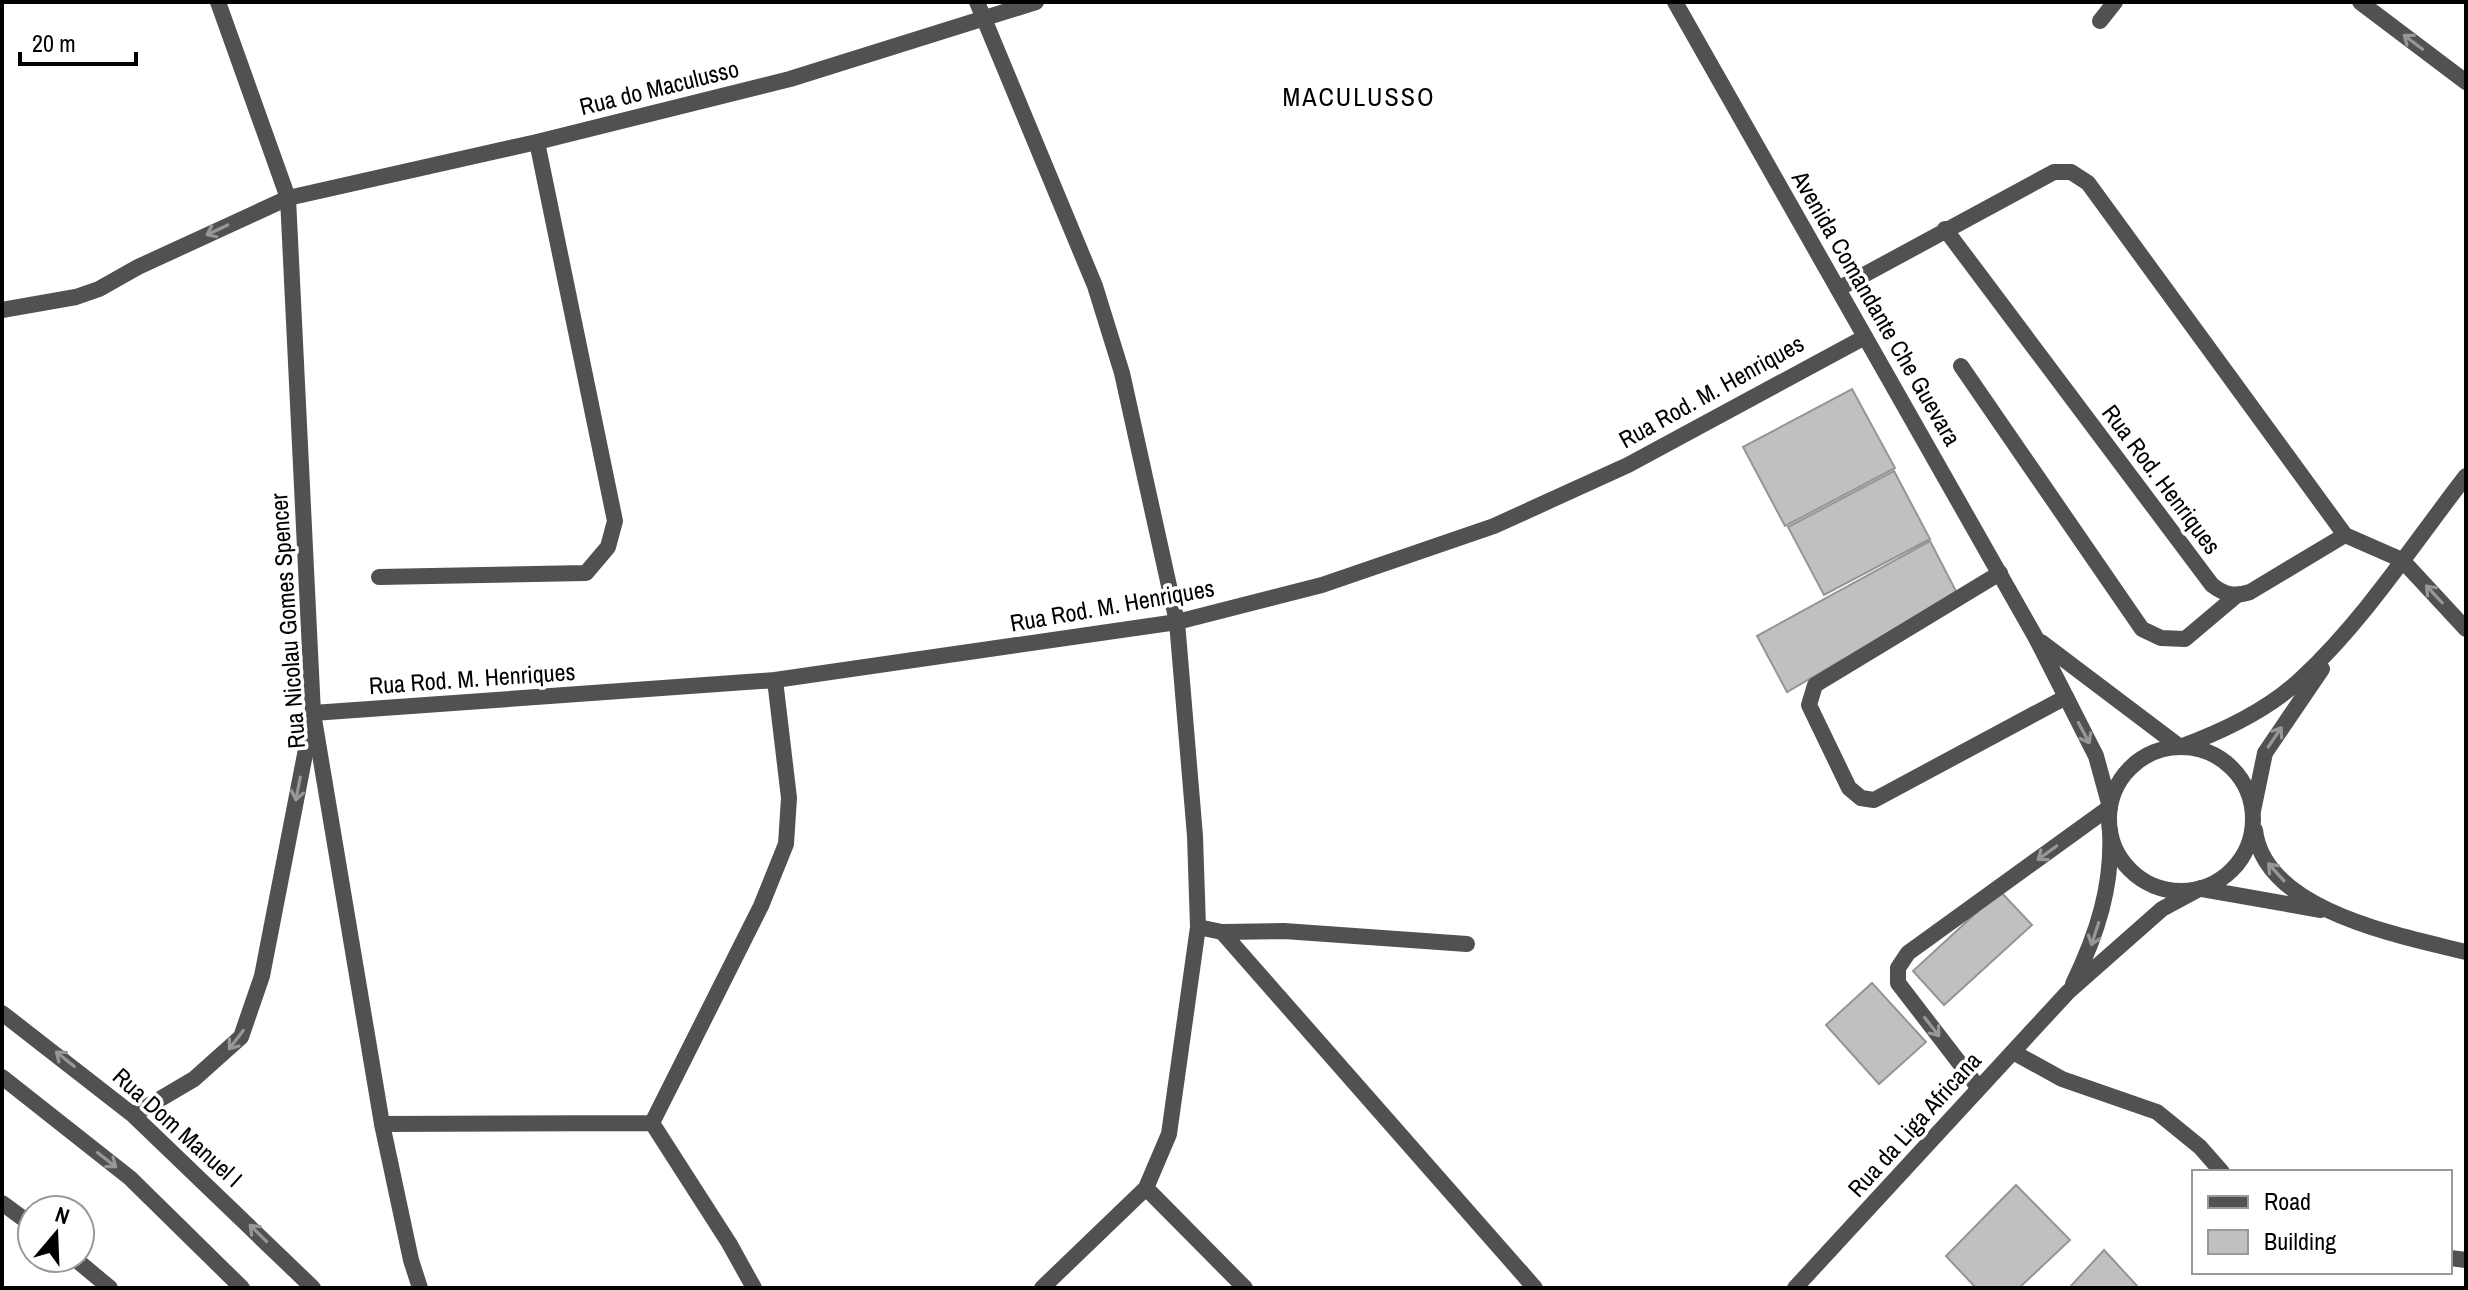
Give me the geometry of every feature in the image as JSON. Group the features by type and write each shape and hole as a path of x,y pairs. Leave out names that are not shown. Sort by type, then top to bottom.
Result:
{"street":[{"name":"Rua Nicolau Gomes Spencer","path":"218,2 288,198 313,713 382,1124 411,1260 420,1288"},
{"path":"977,2 1109,327 1132,410 1177,622 1195,836 1198,927 1169,1134 1146,1188 1042,1288"},
{"name":"Rua do Maculusso","path":"2,310 76,297 99,289 138,267 288,198 537,142 790,79 1036,2"},
{"name":"Avenida Comandante Che Guevara","path":"1675,2 2036,638 2096,756 2110,807"},
{"path":"2100,21 2115,2"},
{"path":"2360,2 2466,82"},
{"path":"379,577 586,573 608,547 615,521 537,142"},
{"path":"1838,289 2054,172 2071,172 2088,183 2345,535 2402,560 2466,629"},
{"name":"Rua Rod. Henriques","path":"1945,229 2212,585 2236,596"},
{"name":"Rua Rod. M. Henriques","path":"313,713 775,680 1177,622 1322,585 1494,526 1628,465 1865,337"},
{"path":"1961,366 2142,629 2161,638 2185,639 2236,596 2250,592 2345,535"},
{"path":"2068,992 2090,950 2104,906 2112,862 2110,807 2127,771 2160,750 2180,747 2211,735 2271,702 2303,677 2356,617 2466,476"},
{"path":"2000,573 1815,685 1809,705 1849,788 1861,798 1874,800 2066,697"},
{"path":"2068,992 2162,909 2220,880 2235,867 2253,831 2253,811 2265,753 2356,617"},
{"name":"Avenida Comandante Che Guevara","path":"2036,638 2180,747"},
{"path":"652,1123 761,906 786,844 789,798 775,680"},
{"path":"133,1115 194,1079 241,1037 262,976 313,713"},
{"path":"2180,747 2201,750 2220,759 2236,773 2253,811 2257,847 2282,880 2331,912 2364,926 2466,952"},
{"path":"1978,1087 1898,983 1898,968 1908,953 2110,807"},
{"path":"2110,830 2118,854 2133,872 2154,886 2177,891 2201,888 2331,912"},
{"path":"1198,927 1222,932 1284,931 1467,944"},
{"path":"1222,932 1535,1288"},
{"name":"Rua da Liga Africana","path":"1795,1288 2068,992"},
{"name":"Rua Dom Manuel I","path":"2,1013 133,1115 313,1288"},
{"path":"2013,1052 2062,1079 2157,1112 2200,1147 2220,1170"},
{"path":"2,1077 130,1178 242,1288"},
{"path":"382,1124 652,1123"},
{"path":"652,1123 754,1288"},
{"path":"1146,1188 1245,1288"},
{"path":"93,1274 110,1288"}],"building":[{"path":"1852,389 1895,468 1785,526 1743,447"},
{"path":"1894,471 1930,539 1824,595 1788,527"},
{"path":"1930,541 1957,593 1787,692 1757,636"},
{"path":"2000,891 2032,925 1944,1005 1913,971"},
{"path":"1872,983 1926,1042 1879,1084 1826,1025"},
{"path":"2016,1185 2070,1240 2019,1288 1976,1288 1946,1256"},
{"path":"2104,1250 2139,1288 2069,1288"}],"district":[{"name":"MACULUSSO","path":"1359,96"}]}
